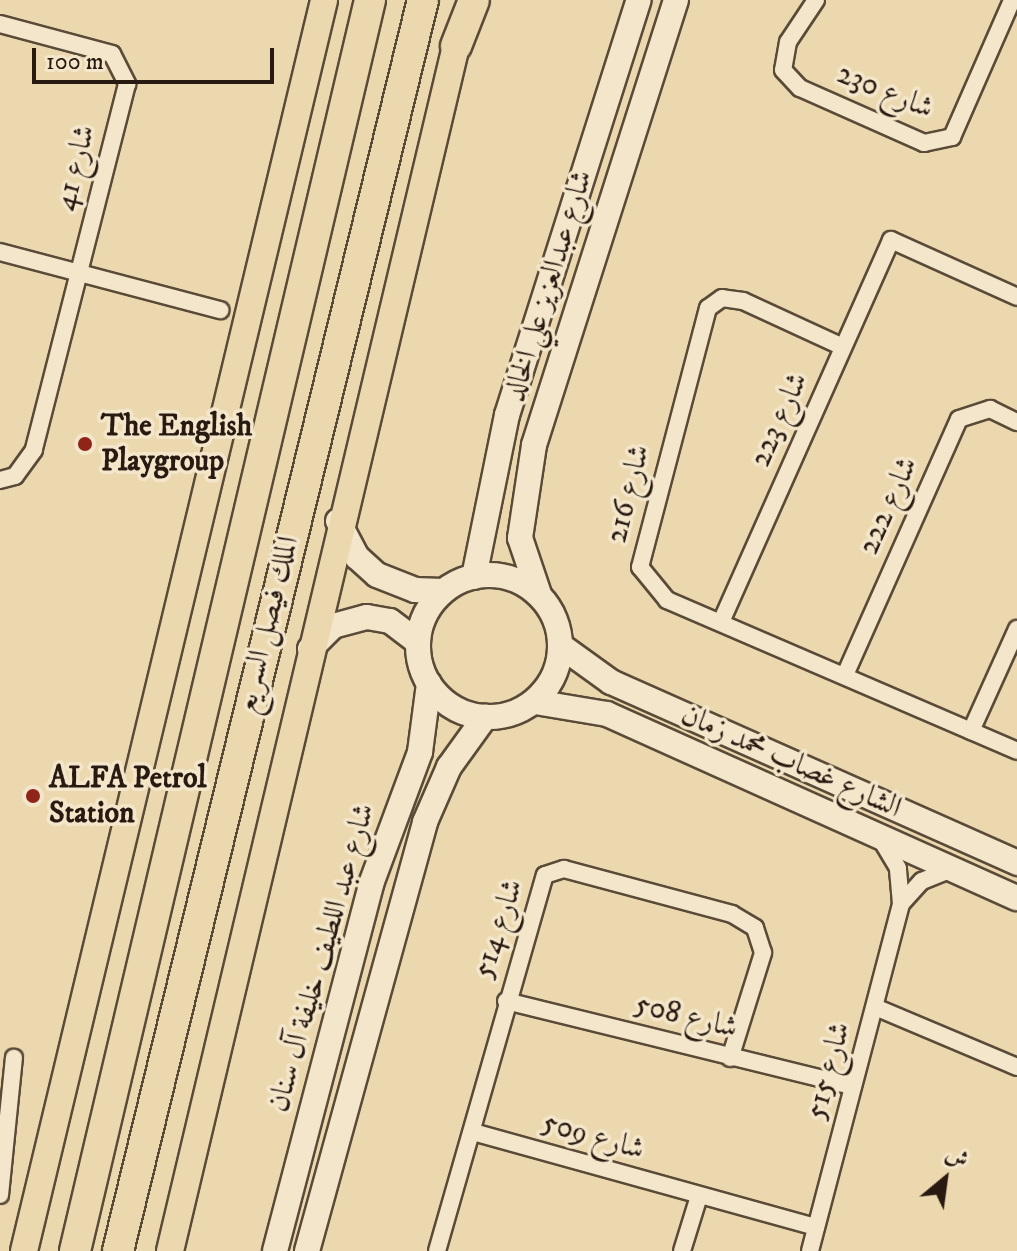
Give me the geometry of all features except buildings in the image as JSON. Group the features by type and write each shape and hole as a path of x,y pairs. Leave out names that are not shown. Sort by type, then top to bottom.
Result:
{"highway":[{"name":"الملك فيصل السريع","path":"75,1251 370,0"},
{"name":"الملك فيصل السريع","path":"118,1251 148,1106 423,0"},
{"path":"456,46 460,0"},
{"path":"456,46 474,0"},
{"path":"136,1251 150,1167 148,1106"}],"main road":[{"path":"24,1251 324,0"},
{"name":"الملك فيصل السريع","path":"170,1251 338,521 456,46"}],"street":[{"name":"شارع عبدالعزيز علي الخالد","path":"474,577 507,415 639,0"},
{"name":"شارع عبدالعزيز علي الخالد","path":"539,594 520,538 534,445 676,0"},
{"name":"شارع 230","path":"816,0 788,42 783,70 800,88 924,143 952,137 1012,0"},
{"name":"شارع 41","path":"0,24 112,54 124,69 127,84 34,450 15,476 0,480"},
{"name":"شارع 223","path":"721,622 891,240 1017,297"},
{"path":"0,252 220,310"},
{"name":"شارع 216","path":"843,347 743,301 722,298 708,308 640,567 667,600 1017,751"},
{"name":"شارع 222","path":"845,675 959,419 990,409 1017,422"},
{"path":"338,521 357,557 377,575 415,590 443,591 474,577 502,575 539,594 561,646 554,677 535,702 485,717 453,708 429,684 418,642 425,614 443,591"},
{"path":"308,651 333,626 367,617 390,621 418,642"},
{"path":"971,731 1017,629"},
{"name":"الشارع غصاب محمد زمان","path":"561,646 611,682 1017,863"},
{"name":"شارع عبد اللطيف خليفة آل سنان","path":"277,1251 378,860 420,752 429,684"},
{"name":"الشارع غصاب محمد زمان","path":"535,702 607,714 1017,898"},
{"name":"شارع عبد اللطيف خليفة آل سنان","path":"307,1251 425,822 449,767 485,717"},
{"name":"شارع 515","path":"810,1251 901,904 898,868 879,837"},
{"name":"شارع 514","path":"437,1251 473,1132 535,895 545,875 564,869 732,914 755,928 763,953 730,1058"},
{"path":"901,904 922,881 952,869"},
{"name":"شارع 508","path":"506,1001 853,1086"},
{"path":"875,1007 1017,1067"},
{"path":"0,1195 14,1058"},
{"name":"شارع 509","path":"473,1132 816,1227"},
{"path":"682,1251 699,1196"}],"place":[{"name":"The English Playgroup","path":"85,444"},
{"name":"ALFA Petrol Station","path":"33,796"}]}
